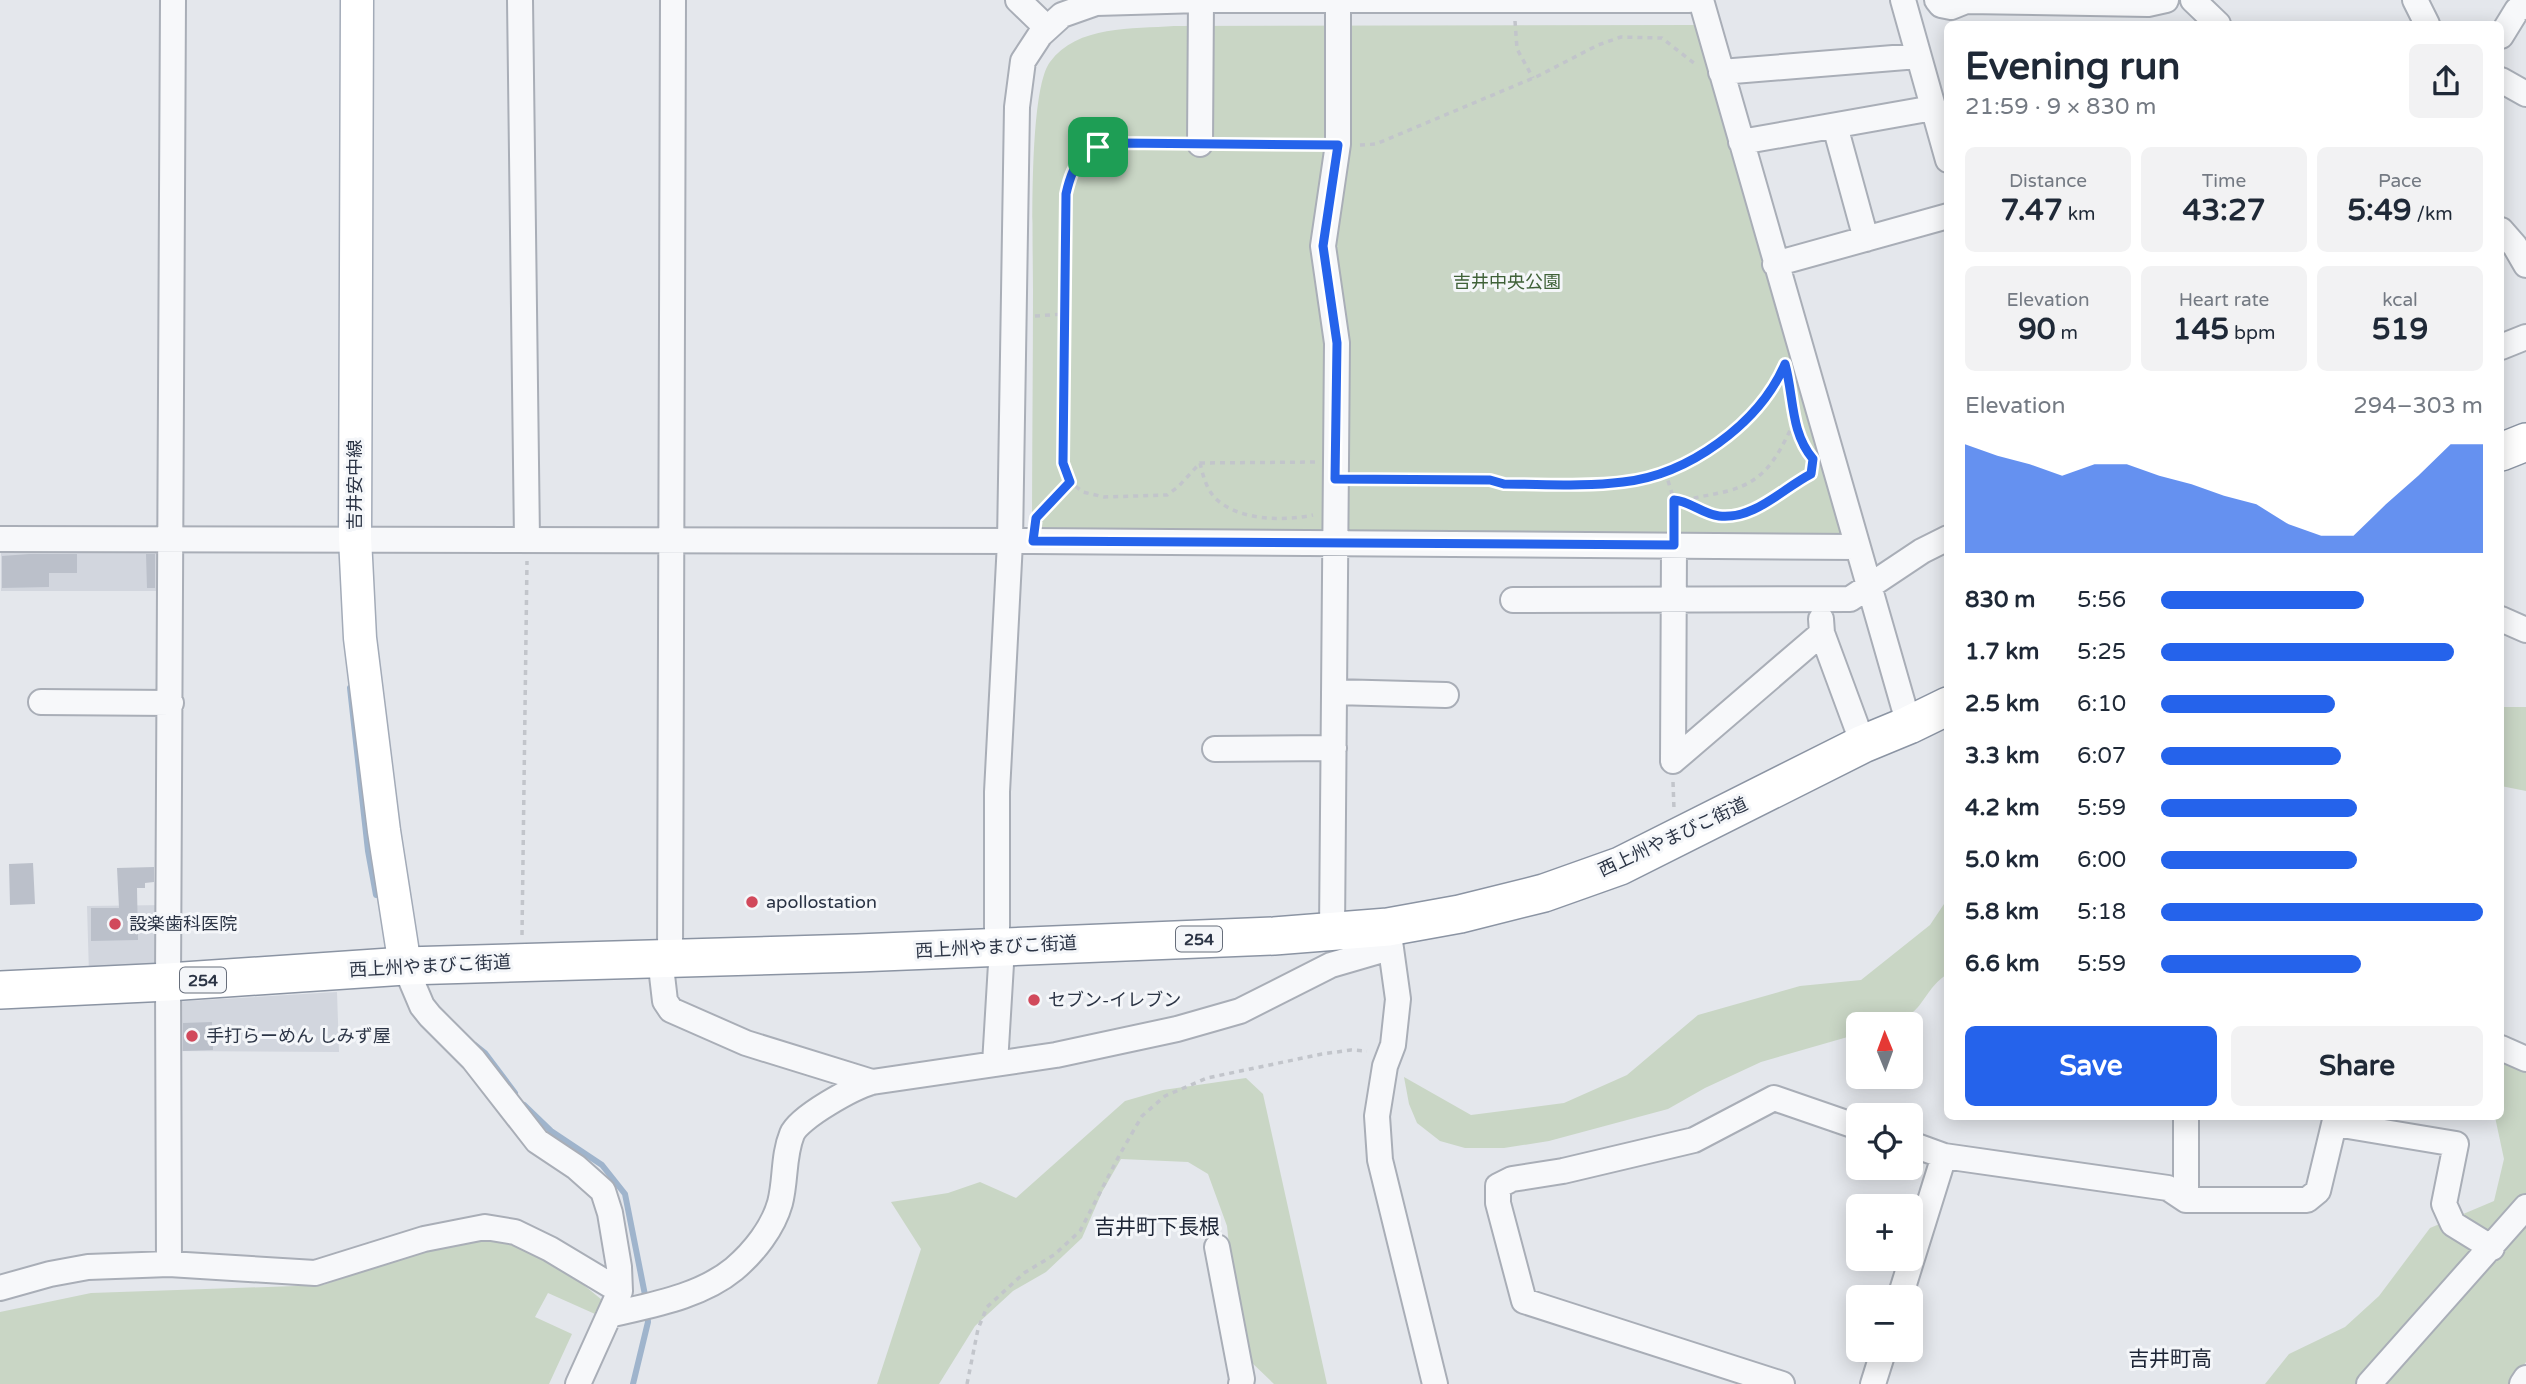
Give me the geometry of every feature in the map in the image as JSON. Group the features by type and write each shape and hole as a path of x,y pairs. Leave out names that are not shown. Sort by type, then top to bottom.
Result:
{"highway":[{"path":"2504,451 2526,442"},
{"name":"西上州やまびこ街道","path":"0,990 405,966 996,948 1332,931 1383,939 1460,914 1544,893 1620,866 1863,744 1944,708"}],"main road":[{"name":"吉井安中線","path":"357,0 355,538 364,675 405,966"}],"street":[{"path":"169,1264 173,0"},
{"path":"520,0 527,540"},
{"path":"673,0 671,540 665,1001 671,1010 746,1043 872,1082"},
{"path":"1018,0 1047,28"},
{"path":"1200,144 1201,0"},
{"path":"995,1064 1001,964 996,948 997,792 1022,541 1017,107 1023,61 1047,28 1062,15 1096,3 1201,0 1689,0"},
{"path":"1332,931 1337,343 1323,246 1338,145 1338,0"},
{"path":"1701,0 1710,73 1741,142 1909,725"},
{"path":"1903,0 1944,146"},
{"path":"1937,0 1941,5 1951,7 1966,1 2148,4 2166,0"},
{"path":"2193,0 2215,21"},
{"path":"2415,0 2426,21"},
{"path":"2504,31 2517,10 2526,5"},
{"path":"1710,73 1918,56"},
{"path":"2504,82 2526,94"},
{"path":"1741,142 1933,108"},
{"path":"1835,126 1866,239"},
{"path":"1775,264 1944,217"},
{"path":"2504,346 2526,337"},
{"path":"0,539 355,538 1857,547"},
{"path":"1513,600 1850,599 1922,551 1944,540"},
{"path":"1673,761 1674,545"},
{"path":"1820,601 1822,634 1863,744"},
{"path":"2504,620 2526,630"},
{"path":"1673,761 1822,634"},
{"path":"1335,692 1446,695"},
{"path":"41,702 171,703"},
{"path":"1215,749 1334,748"},
{"path":"609,1315 679,1297 710,1284 734,1269 769,1228 780,1203 786,1155 793,1131 815,1112 857,1086 1056,1055 1177,1029 1240,1011 1383,939 1398,999 1393,1045 1385,1066 1377,1116 1380,1160 1435,1384"},
{"path":"405,966 422,1006 473,1059 537,1141 576,1167 603,1191 610,1213 620,1290 578,1384"},
{"path":"2504,1049 2526,1059"},
{"path":"1782,1384 1524,1301 1498,1203 1498,1186 1511,1179 1563,1171 1695,1140 1774,1098 1846,1123"},
{"path":"2186,1120 2186,1200"},
{"path":"1923,1148 1944,1156 2168,1188 2186,1200 2307,1200 2318,1191 2336,1120 2456,1144 2444,1204 2453,1224 2492,1248"},
{"path":"1904,1285 1944,1156"},
{"path":"2369,1384 2526,1207"},
{"path":"0,1288 88,1267 169,1264 314,1273 424,1240 485,1227 515,1232 620,1290"},
{"path":"1217,1247 1241,1384"},
{"path":"1873,1384 1880,1362"},
{"path":"2522,1384 2526,1378"}],"path":[{"path":"1515,19 1517,49 1533,78"},
{"path":"1200,463 1167,495 1104,497 1083,492 1070,482 1063,463 1066,194 1071,171 1084,155 1098,147 1119,143 1376,144 1533,78 1598,45 1620,37 1662,38 1710,73"},
{"path":"1029,316 1065,314"},
{"path":"1200,463 1490,480 1504,484 1624,482 1665,471 1697,458 1757,409 1777,382 1785,364 1788,375"},
{"path":"1793,398 1794,422 1805,450"},
{"path":"1674,500 1684,501 1730,491 1752,482 1766,472 1794,422"},
{"path":"1684,501 1701,511 1718,516 1746,513 1811,474 1813,459"},
{"path":"1200,463 1209,490 1217,500 1247,513 1278,519 1336,514"},
{"path":"1665,471 1674,500 1674,545"},
{"path":"1022,541 1036,518 1070,482"},
{"path":"522,961 527,540"},
{"path":"1673,761 1674,839"},
{"path":"967,1384 978,1329 987,1307 1024,1273 1054,1255 1080,1231 1119,1154 1142,1116 1165,1096 1207,1078 1322,1055 1351,1050 1390,1053"}],"shaded area":[{"path":"165,543 165,591 1,591 1,544"},
{"path":"167,905 166,971 89,974 87,906"},
{"path":"337,992 339,1052 172,1051 171,1002"}],"green space":[{"name":"吉井中央公園","path":"1699,25 1852,541 1032,535 1035,135 1043,78 1050,62 1061,50 1075,41 1107,31 1174,26"},
{"path":"2504,707 2526,707 2526,791 2504,787"},
{"path":"1944,904 1944,977 1912,1012 1846,1012 1846,1037 1761,1062 1668,1109 1549,1141 1504,1148 1465,1148 1440,1141 1417,1123 1409,1104 1404,1077 1471,1115 1564,1103 1627,1075 1698,1015 1800,986 1861,980 1930,925"},
{"path":"2504,1053 2526,1058 2526,1362 2512,1384 2265,1384 2289,1354 2345,1327 2379,1296 2430,1228 2494,1201 2504,1159 2496,1120 2504,1120"},
{"path":"1246,1078 1263,1094 1327,1384 1274,1384 1248,1359 1238,1329 1227,1226 1208,1174 1188,1162 1121,1159 1102,1192 1082,1238 1046,1272 1013,1291 975,1326 939,1384 877,1384 921,1249 891,1202 948,1193 980,1182 1016,1198 1125,1101 1163,1090"},
{"path":"484,1237 522,1243 564,1269 607,1304 595,1314 548,1293 535,1317 572,1334 549,1384 0,1384 0,1312 91,1293 323,1285 430,1248"}],"building":[{"path":"77,554 77,573 49,573 49,587 2,588 2,556"},
{"path":"146,554 155,554 155,588 147,588"},
{"path":"33,863 35,904 10,905 9,864"},
{"path":"154,867 154,882 145,883 145,888 137,888 138,940 91,941 91,908 119,908 117,868"},
{"name":"手打らーめん しみず屋","path":"212,1022 213,1050 183,1051 183,1023"}],"waterway":[{"path":"350,688 368,851 376,895"},
{"path":"475,1045 485,1053 515,1093"},
{"path":"524,1105 551,1131 602,1165 625,1194 646,1300"},
{"path":"633,1384 648,1322 647,1311"}],"place":[{"name":"apollostation","path":"752,902"},
{"name":"設楽歯科医院","path":"115,924"},
{"name":"セブン-イレブン","path":"1034,1000"},
{"name":"手打らーめん しみず屋","path":"192,1036"}],"district":[{"name":"吉井町下長根","path":"1157,1227"},
{"name":"吉井町高","path":"2170,1359"}],"route":[{"path":"1119,143 1338,145 1323,246 1328,296 1337,343 1335,479 1490,480 1504,484 1624,482 1665,471 1697,458 1726,437 1757,409 1777,382 1785,364 1791,387 1794,422 1805,450 1813,459 1811,474 1757,508 1734,516 1718,516 1701,511 1684,501 1674,500 1674,545 1033,541 1036,518 1070,482 1063,463 1066,194 1071,171 1084,155 1098,147 1119,143"}]}
